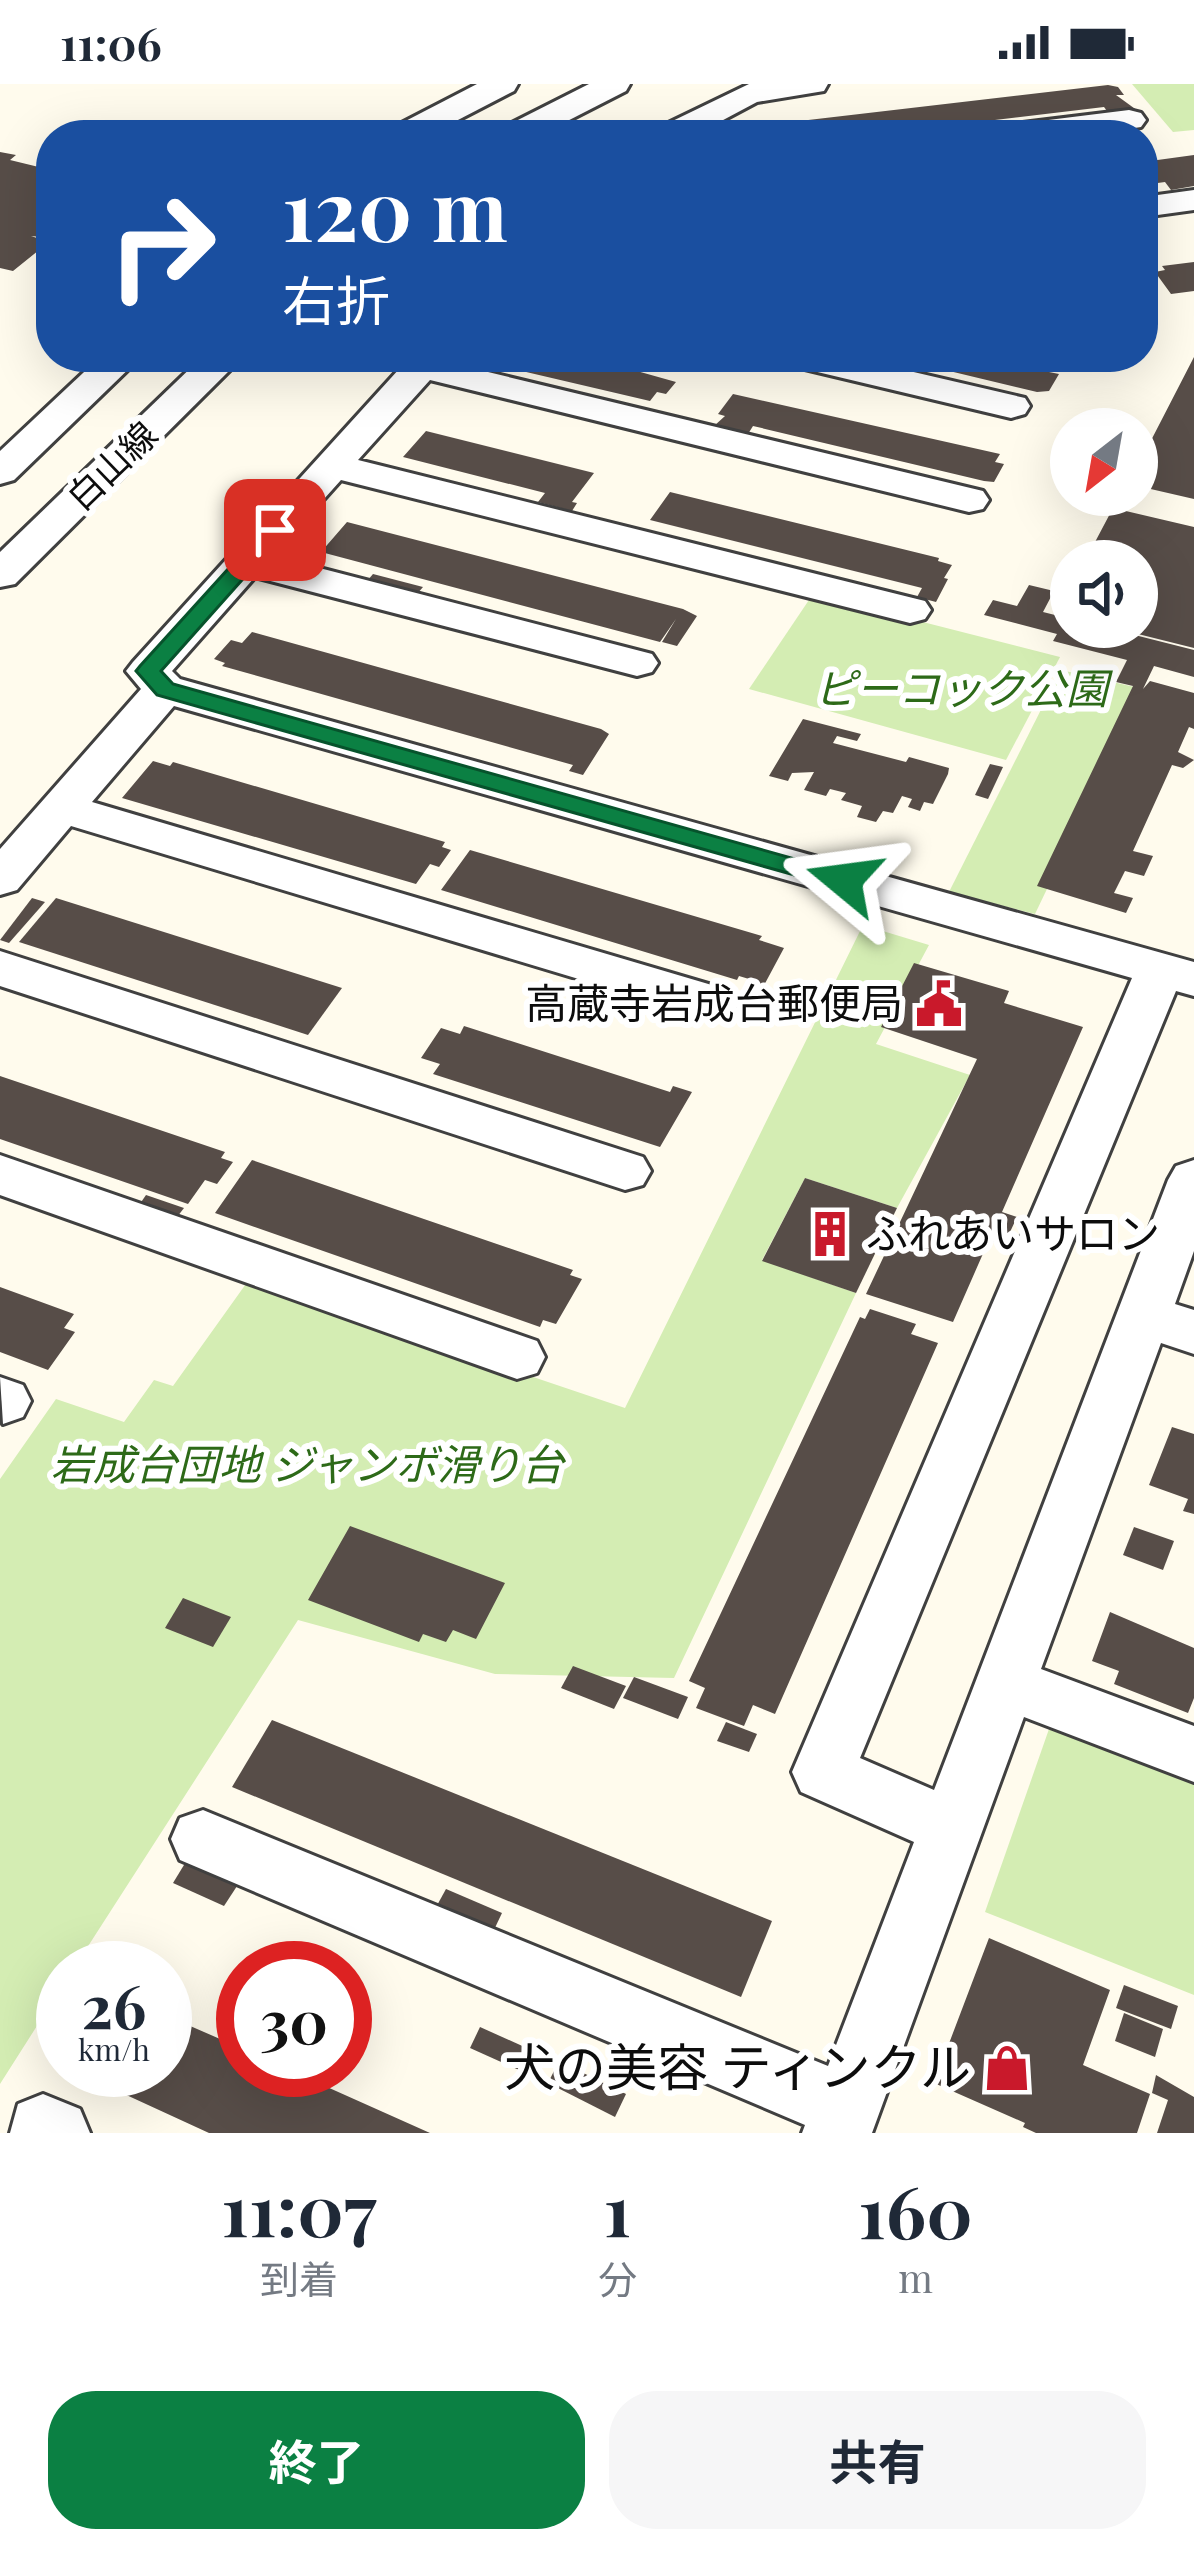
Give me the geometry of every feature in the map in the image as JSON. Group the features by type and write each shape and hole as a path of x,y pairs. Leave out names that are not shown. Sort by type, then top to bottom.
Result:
{"street":[{"path":"433,120 502,84"},
{"path":"543,120 614,84"},
{"path":"699,120 748,94 812,84"},
{"path":"1158,205 1194,200"},
{"path":"1158,232 1194,228"},
{"name":"白山線","path":"0,472 106,372"},
{"name":"白山線","path":"0,575 209,372"},
{"path":"416,372 148,671 165,689 1177,974 823,1772 951,1828"},
{"path":"464,372 969,500"},
{"path":"865,372 1011,406"},
{"path":"333,466 910,610"},
{"path":"247,562 637,663"},
{"path":"0,879 165,689"},
{"path":"62,808 715,1003"},
{"path":"0,968 625,1172"},
{"path":"0,1175 518,1357"},
{"path":"203,1839 842,2120 1006,1683 1169,1323 1194,1180"},
{"path":"1006,1683 1194,1754"}],"green space":[{"path":"1132,84 1194,84 1194,130 1173,132"},
{"name":"ピーコック公園","path":"813,594 1060,657 1006,760 749,689"},
{"path":"1061,670 1143,689 1035,914 949,892"},
{"name":"岩成台団地 ジャンボ滑り台","path":"863,925 929,945 876,1044 970,1075 897,1208 805,1178 762,1260 856,1293 674,1678 495,1674 298,1620 91,1941 36,1941 36,2027 0,2084 0,1479 56,1399 124,1422 154,1380 173,1386 248,1281 625,1408"},
{"path":"1049,1729 1194,1784 1194,1995 985,1912"}],"building":[{"path":"1108,85 1118,87 1124,95 1116,95 1138,111 1110,115 1104,107 995,120 808,120"},
{"path":"0,152 16,155 10,160 36,166 36,236 31,236 36,238 36,252 13,271 0,268"},
{"path":"1194,155 1194,186 1171,190 1165,182 1158,183 1158,160"},
{"path":"1194,262 1194,291 1171,294 1158,276 1165,270 1162,266"},
{"path":"1194,357 1194,499 1158,491 1158,427"},
{"path":"527,372 640,372 676,382 666,394 657,392 650,401"},
{"path":"954,372 1059,374 1049,391"},
{"path":"733,394 1000,454 995,462 1004,464 994,482 984,481 753,426 748,434 714,426 725,416 718,414"},
{"path":"426,431 594,473 572,502 577,503 572,511 538,502 545,493 403,457"},
{"path":"670,492 939,558 952,565 944,578 948,579 936,602 917,597 922,588 650,520"},
{"path":"1109,516 1147,516 1194,527 1194,648 1158,639 1158,540 1096,540"},
{"path":"347,522 697,616 677,646 662,642 676,619 660,642 321,552"},
{"path":"373,574 423,587 417,594 367,581"},
{"path":"1029,585 1050,590 1043,612 1050,614 1050,632 984,615 993,600 1017,606"},
{"path":"252,632 609,734 583,775 569,771 573,765 222,666 225,663 214,659 231,640 242,643"},
{"path":"1158,641 1194,650 1194,677 1154,666 1143,689 1150,681 1194,693 1194,729 1189,727 1178,752 1194,760 1183,768 1172,765 1133,851 1153,856 1144,876 1125,871 1114,893 1133,898 1126,913 1037,886 1133,686 1116,682 1127,660 1080,648 1158,648"},
{"path":"803,719 861,734 857,741 837,736 833,743 949,768 933,804 924,802 920,811 908,807 912,799 902,796 893,813 883,811 876,822 857,817 862,806 841,800 846,793 830,789 826,796 804,790 814,772 792,773 788,781 769,776"},
{"path":"153,761 170,766 173,762 445,842 442,847 451,850 439,867 430,864 416,884 122,798"},
{"path":"990,764 1003,767 988,799 975,795"},
{"path":"470,850 762,936 759,940 784,948 755,1002 739,996 749,979 739,976 737,980 441,890"},
{"path":"32,898 45,902 9,943 0,940"},
{"path":"56,898 342,988 308,1035 19,942"},
{"path":"914,963 1009,991 1004,1003 1083,1027 1002,1212 1017,1217 1004,1245 989,1240 953,1322 866,1294 977,1059 881,1027"},
{"path":"464,1026 670,1092 673,1086 692,1092 660,1147 433,1074 440,1064 421,1058 441,1028 460,1034"},
{"path":"0,1076 225,1152 221,1158 233,1162 217,1184 205,1180 188,1204 0,1139"},
{"path":"252,1160 573,1270 570,1275 582,1279 556,1324 543,1320 540,1327 215,1213"},
{"name":"ふれあいサロン","path":"805,1178 897,1208 856,1293 762,1261"},
{"path":"146,1195 184,1208 174,1221 137,1208"},
{"path":"0,1287 74,1314 64,1328 75,1332 48,1370 0,1352"},
{"path":"870,1309 916,1324 911,1334 938,1343 775,1714 753,1705 744,1726 696,1708 705,1688 689,1681 860,1317 865,1319"},
{"path":"1172,1427 1194,1434 1194,1514 1183,1511 1188,1499 1149,1485"},
{"path":"350,1526 505,1583 476,1639 453,1630 446,1642 423,1634 419,1642 308,1600"},
{"path":"1134,1527 1174,1541 1163,1570 1123,1555"},
{"path":"183,1598 231,1617 213,1647 165,1628"},
{"path":"1110,1612 1194,1648 1194,1698 1188,1713 1114,1684 1119,1671 1092,1661"},
{"path":"573,1666 626,1686 614,1709 561,1688"},
{"path":"634,1677 688,1697 678,1719 623,1698"},
{"path":"272,1720 772,1921 741,1997 232,1787"},
{"path":"726,1722 757,1734 749,1752 717,1741"},
{"path":"187,1860 239,1883 224,1906 173,1883"},
{"path":"446,1889 502,1913 492,1934 435,1909"},
{"path":"989,1938 1110,1990 1083,2065 1150,2094 1137,2133 1036,2133 1023,2127 1025,2123 934,2083"},
{"path":"1124,1985 1178,2006 1171,2029 1116,2008"},
{"path":"1124,2013 1163,2029 1155,2057 1115,2041"},
{"path":"192,2027 216,2037 216,2097 349,2097 430,2133 209,2133 131,2097 192,2097"},
{"path":"480,2027 540,2054 530,2075 470,2048"},
{"path":"559,2061 626,2094 615,2117 548,2083"},
{"path":"1156,2075 1194,2097 1194,2133 1157,2133 1168,2100 1152,2093"}],"place":[{"name":"高蔵寺岩成台郵便局","path":"939,1004"},
{"name":"ふれあいサロン","path":"830,1234"},
{"name":"犬の美容 ティンクル","path":"1007,2068"}],"route":[{"path":"275,530 148,671 165,689 844,880"}]}
